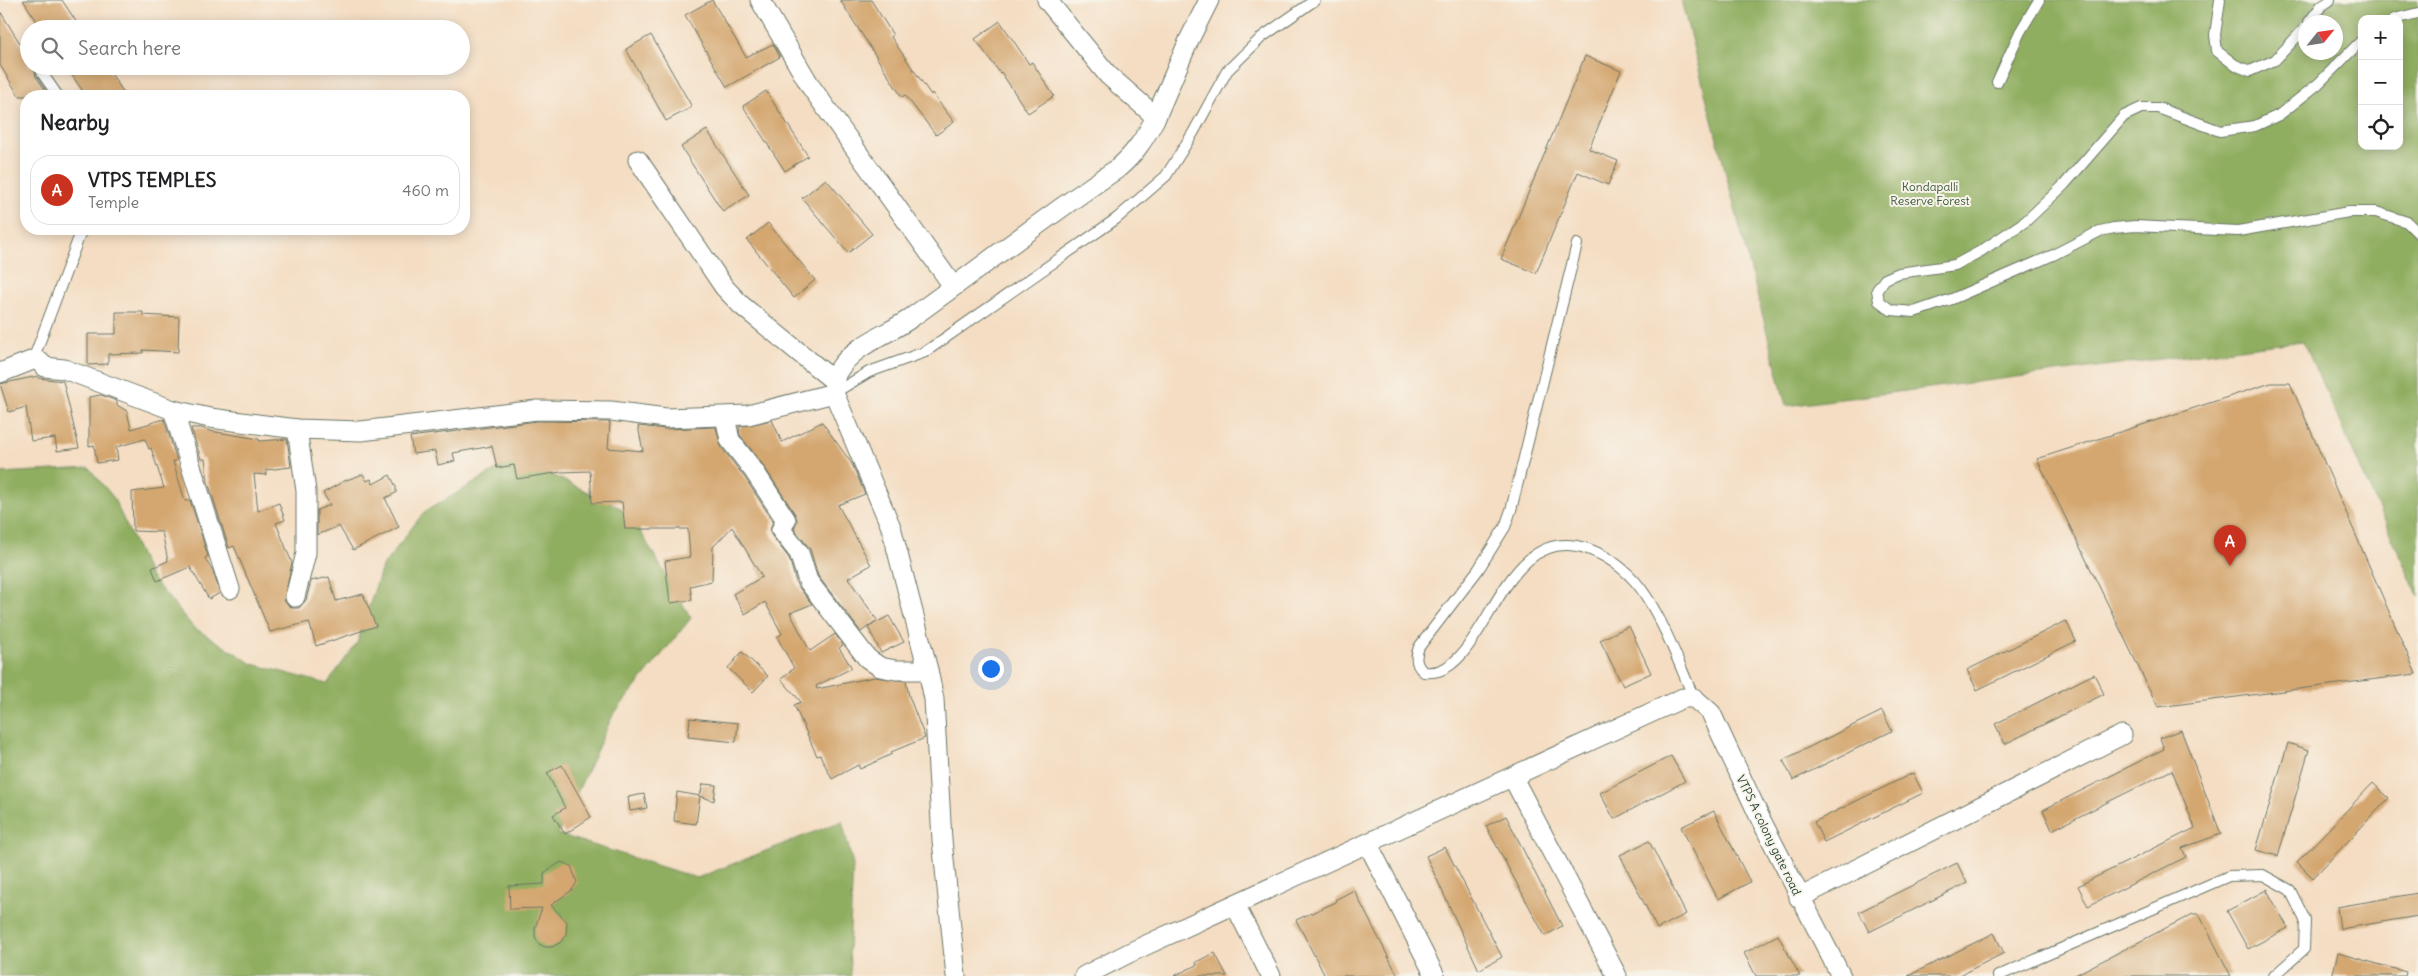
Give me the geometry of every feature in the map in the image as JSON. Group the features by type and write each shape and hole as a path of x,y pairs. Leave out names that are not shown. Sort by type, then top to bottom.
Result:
{"street":[{"path":"760,0 811,87 953,286"},
{"path":"1047,0 1108,75 1156,117"},
{"path":"834,387 840,368 855,353 907,321 1133,156 1146,137 1156,117 1209,0"},
{"path":"638,160 724,287 741,305 834,387 891,527 934,699 942,840 956,976"},
{"path":"0,373 33,360 39,361 45,367 64,369 173,410 210,418 298,429 361,431 537,410 611,412 666,418 748,415 834,387"},
{"path":"173,410 230,589"},
{"path":"725,417 730,440 754,471 786,520 781,530 799,553 808,581 866,658 880,667 896,670 928,670"},
{"path":"295,597 306,553 306,491 298,429"},
{"path":"1084,976 1682,698 1694,698"},
{"name":"VTPS A colony gate road","path":"1694,698 1711,713 1799,898 1841,976"},
{"path":"1799,898 2122,735"},
{"path":"1513,778 1616,976"},
{"path":"1368,844 1435,976"},
{"path":"1235,905 1271,976"}],"lane":[{"path":"834,387 925,352 1116,219 1166,176 1193,134 1227,71 1262,37 1315,0"},
{"path":"1997,82 2020,32 2039,0"},
{"path":"2220,0 2215,35 2218,51 2235,66 2250,71 2275,60 2298,35"},
{"path":"2314,15 2322,5 2330,0"},
{"path":"2403,17 2418,13"},
{"path":"2358,44 2318,84 2279,115 2255,126 2220,131 2158,108 2141,108 2124,116 2064,185 2026,221 1981,252 1955,265 1898,273 1885,279 1877,290 1879,301 1891,310 1914,312 2028,266 2100,231 2114,228 2135,226 2238,232 2358,212 2376,212 2407,222 2418,232"},
{"path":"43,75 54,90"},
{"path":"33,360 80,235"},
{"path":"1577,244 1511,510 1505,527 1478,570 1419,647 1416,656 1417,663 1424,672 1430,672 1440,670 1453,661 1480,627 1528,558 1555,546 1580,546 1600,553 1632,577 1645,595 1694,698"},
{"path":"1998,976 2229,876 2264,875 2290,890 2305,920 2304,949 2274,976"}],"green space":[{"name":"Kondapalli Reserve Forest","path":"1681,0 2418,0 2418,596 2303,341 1786,406"},
{"path":"517,458 629,512 691,618 613,715 558,834 697,878 842,821 853,865 849,951 851,976 0,976 0,473 89,468 113,497 150,576 193,627 253,664 327,684 357,643 382,567 424,512"}],"building":[{"path":"23,0 62,0 75,20 36,20"},
{"path":"712,0 746,57 773,44 780,57 727,87 685,15"},
{"path":"840,0 871,0 893,35 891,37 931,95 932,93 954,122 936,135 905,95 902,97"},
{"path":"0,11 20,43 20,75 36,75 46,90 20,90 19,96 0,65"},
{"path":"1000,21 1029,64 1032,62 1054,96 1028,113 1001,72 975,39"},
{"path":"651,35 692,107 666,121 626,49"},
{"path":"1585,56 1621,71 1589,149 1618,161 1608,185 1578,172 1536,273 1501,259"},
{"path":"72,75 112,75 122,90 82,90"},
{"path":"766,91 808,156 785,171 743,106"},
{"path":"707,130 749,195 723,212 681,147"},
{"path":"826,179 872,234 848,253 802,198"},
{"path":"768,223 815,280 794,298 747,240"},
{"path":"116,312 143,312 143,315 179,317 178,352 143,350 143,353 108,354 108,364 88,365 88,334 116,334"},
{"path":"38,376 38,378 63,381 79,448 57,451 55,438 31,441 26,407 9,412 0,384"},
{"path":"2271,383 2290,383 2416,674 2158,707 2037,459"},
{"path":"101,395 117,401 117,405 127,411 131,429 164,419 177,461 173,461 185,501 190,500 208,556 205,558 213,572 220,593 209,599 190,567 157,581 152,568 168,561 162,532 133,531 132,492 164,488 151,448 149,449 145,439 116,447 118,460 97,463 94,445 89,446 89,397"},
{"path":"772,420 782,442 822,422 852,464 865,494 838,505 871,565 848,578 877,620 861,632 818,576 810,549 794,529 797,520 795,514 763,465 740,435 739,427"},
{"path":"538,421 610,422 608,448 643,451 638,426 666,429 716,427 721,447 745,478 773,521 770,531 772,536 789,558 797,585 812,604 790,613 810,651 835,634 843,645 839,648 852,668 816,686 817,689 874,677 906,681 909,696 925,738 891,752 892,754 860,769 858,765 832,779 820,755 817,756 794,705 801,702 781,679 794,668 777,637 782,634 765,602 745,614 733,594 762,577 732,527 713,547 712,581 690,586 692,600 670,603 665,561 690,557 688,529 625,529 622,502 592,503 590,471 561,472 517,479 514,465 497,468 492,446 453,453 455,461 438,465 435,451 413,454 410,437"},
{"path":"191,428 201,428 259,439 259,441 287,439 291,467 266,470 266,475 254,474 258,511 279,503 285,520 276,523 292,563 284,601 292,608 299,608 306,600 311,581 329,577 336,601 363,594 376,626 316,646 309,622 270,632 234,546 229,548 208,482 205,459 201,459"},
{"path":"363,474 367,481 371,479 373,484 390,475 396,487 396,493 385,498 399,527 353,550 339,526 317,535 317,510 330,505 323,493 344,481"},
{"path":"889,616 904,642 881,653 868,627"},
{"path":"2066,621 2076,641 1977,690 1967,670"},
{"path":"1629,626 1651,673 1623,686 1600,640"},
{"path":"742,652 768,676 753,692 728,668"},
{"path":"2094,674 2104,694 2005,744 1995,724"},
{"path":"1882,711 1892,731 1793,780 1783,760"},
{"path":"690,718 738,723 736,742 688,737"},
{"path":"2181,730 2221,834 2182,848 2186,857 2088,906 2078,886 2195,828 2172,770 2052,830 2043,810 2164,749 2160,738"},
{"path":"2288,743 2309,750 2278,856 2256,850"},
{"path":"1671,756 1685,781 1614,819 1600,793"},
{"path":"562,765 591,817 565,834 553,815 565,808 547,773"},
{"path":"1913,773 1923,793 1824,842 1814,822"},
{"path":"2373,783 2389,798 2313,878 2297,862"},
{"path":"703,784 716,785 714,801 700,796"},
{"path":"677,792 700,796 696,824 674,821"},
{"path":"644,794 647,808 630,811 628,797"},
{"path":"1714,811 1750,882 1718,899 1681,827"},
{"path":"1506,816 1562,926 1545,936 1486,826"},
{"path":"1649,841 1686,914 1657,929 1620,855"},
{"path":"1445,847 1502,957 1479,970 1426,856"},
{"path":"561,862 571,866 577,882 572,890 551,905 567,922 566,934 561,942 552,947 545,947 539,944 535,937 535,928 542,908 510,909 509,886 544,884 544,873"},
{"path":"1957,863 1967,883 1869,932 1859,912"},
{"path":"2268,889 2267,893 2288,928 2248,949 2227,911"},
{"path":"1354,890 1398,976 1325,976 1296,920 1336,902 1335,900"},
{"path":"2418,893 2418,916 2340,929 2337,907"},
{"path":"2193,914 2199,914 2231,976 2073,976"},
{"path":"1994,933 2004,953 1958,976 1908,976"},
{"path":"1778,935 1800,976 1756,976 1744,953"},
{"path":"1215,953 1227,976 1174,976 1197,965 1196,962"},
{"path":"2338,953 2406,972 2405,976 2332,976"}],"place":[{"name":"VTPS TEMPLES","path":"2230,566"}]}
